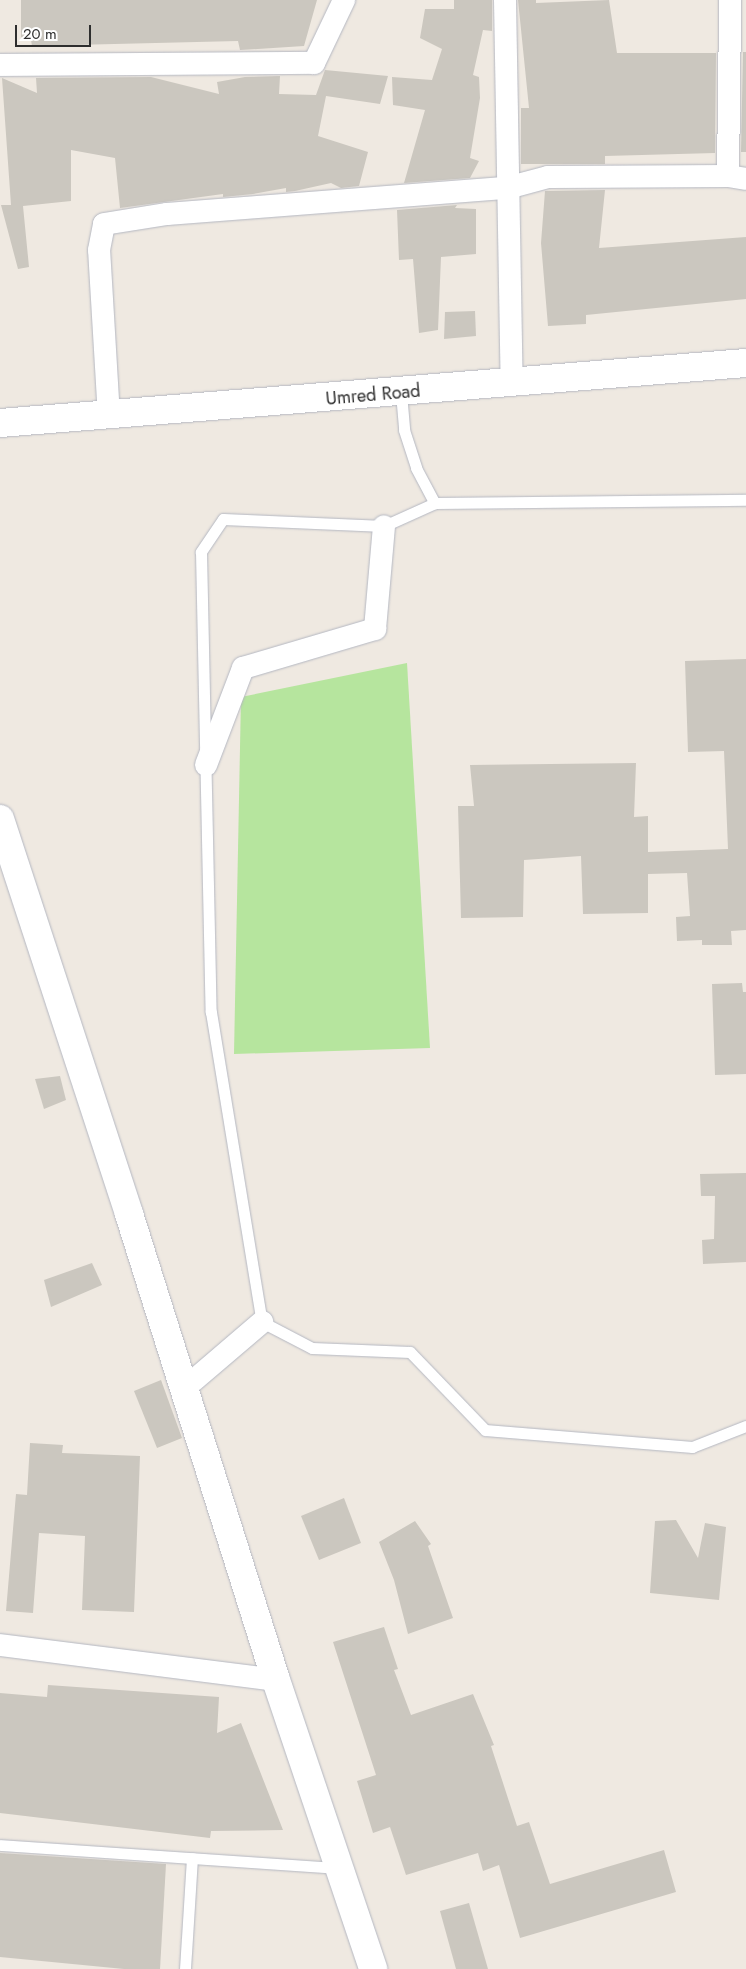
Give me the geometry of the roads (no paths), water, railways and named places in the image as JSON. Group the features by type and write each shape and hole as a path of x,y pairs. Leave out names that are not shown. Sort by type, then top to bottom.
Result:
{"street":[{"path":"0,65 314,63 344,0"},
{"path":"505,0 512,382"},
{"path":"109,416 99,250 104,224 167,214 507,188 548,177 737,178 730,0"},
{"name":"Umred Road","path":"0,424 746,364"},
{"path":"206,765 242,668 375,629 384,526"},
{"path":"0,819 126,1205 276,1680 337,1868 373,1969"},
{"path":"193,1381 262,1322"},
{"path":"0,1645 276,1680"}],"lane":[{"path":"401,393 404,430 416,468 435,503"},
{"path":"746,500 435,503 384,526 223,519 201,552 211,1012 262,1322 312,1348 410,1352 485,1430 692,1447 746,1426"},
{"path":"0,1845 337,1868"},
{"path":"185,1969 192,1858"}]}
